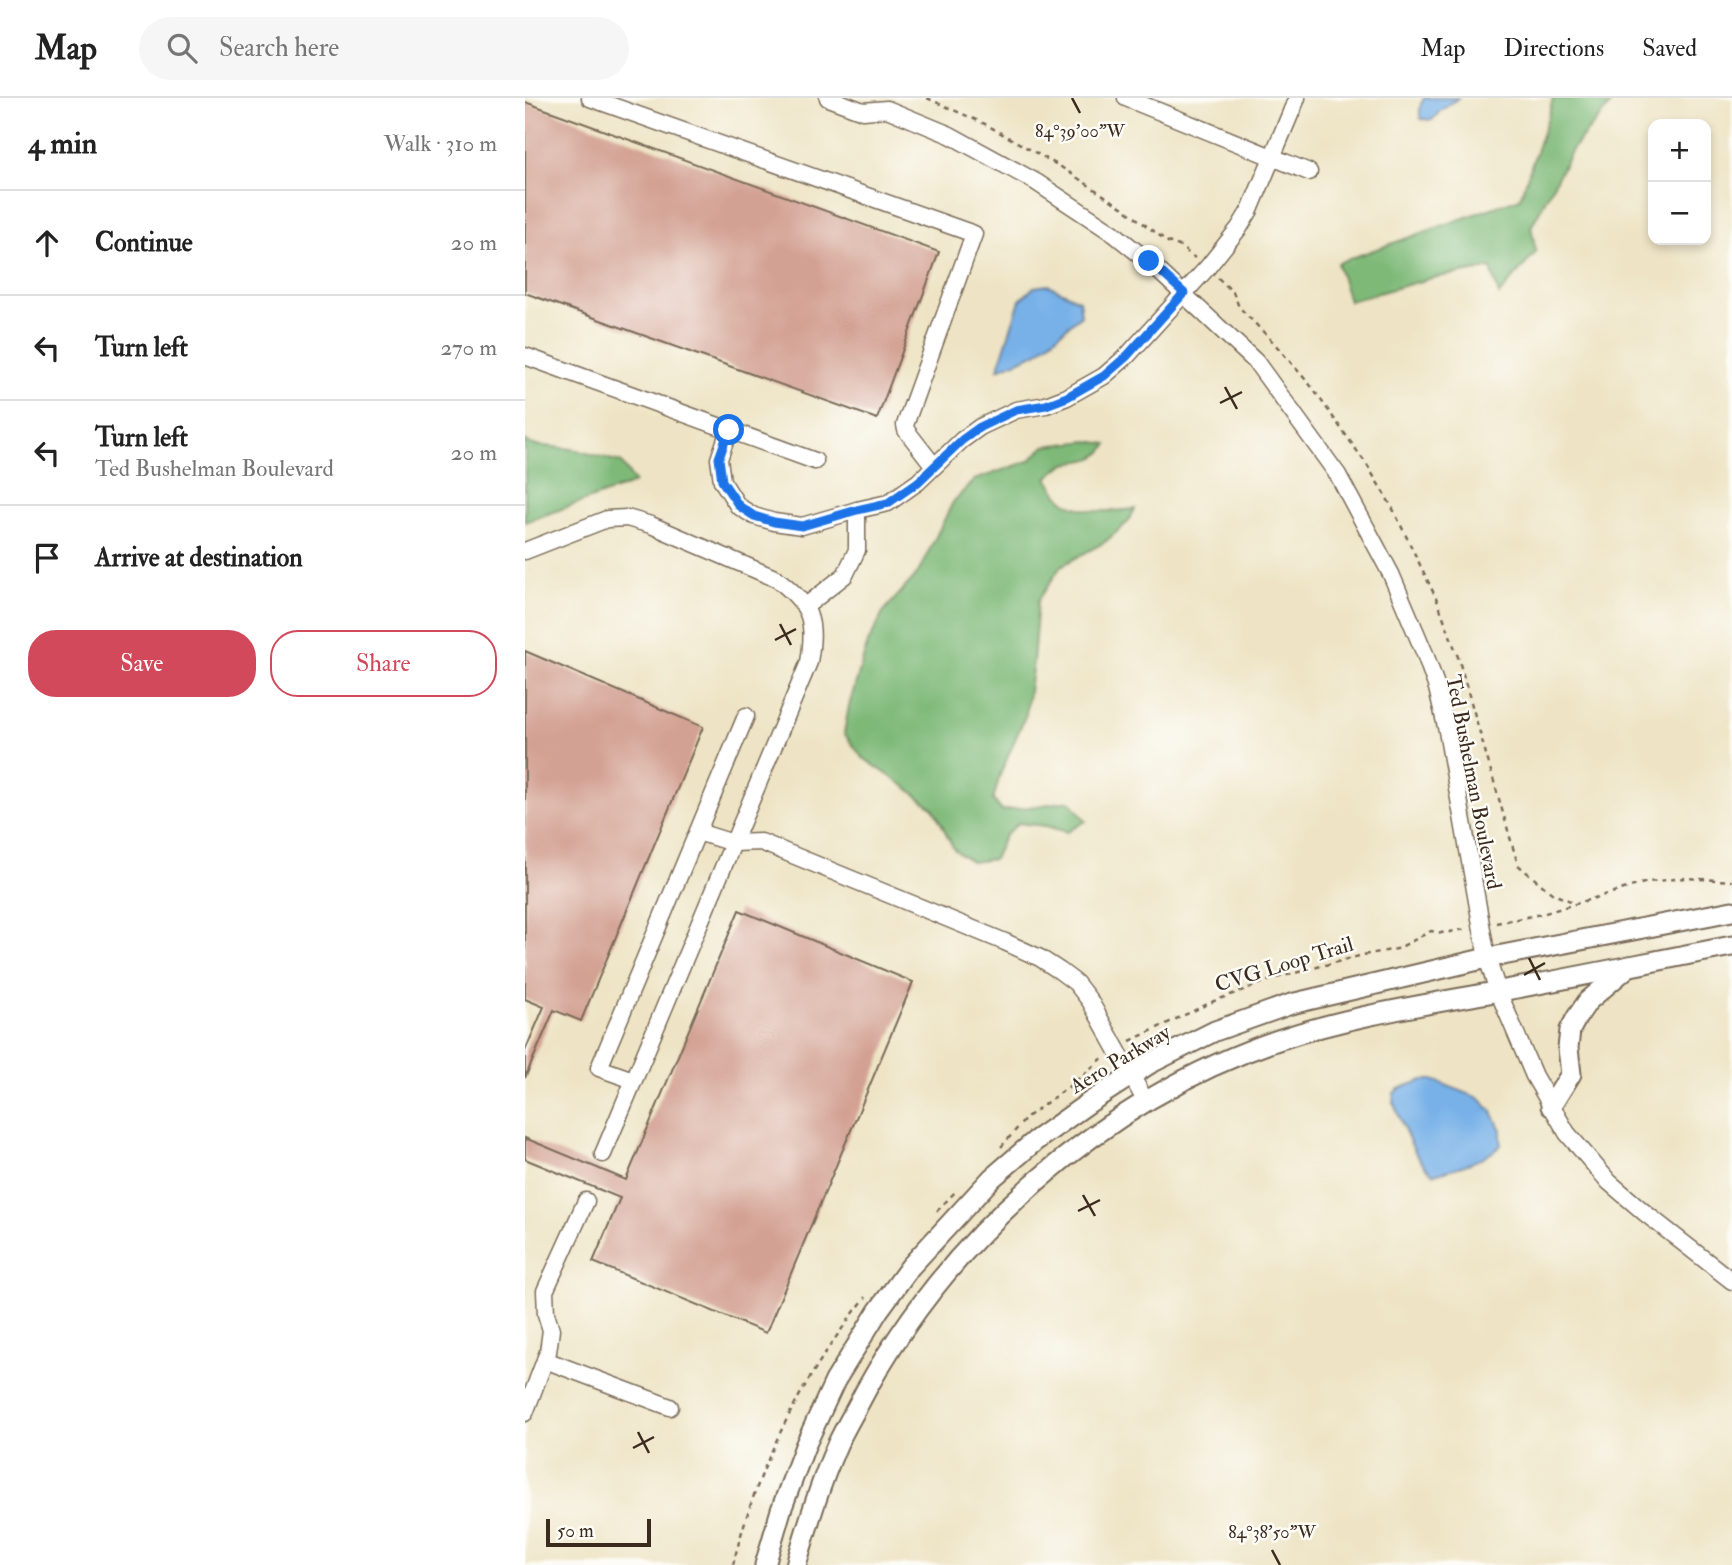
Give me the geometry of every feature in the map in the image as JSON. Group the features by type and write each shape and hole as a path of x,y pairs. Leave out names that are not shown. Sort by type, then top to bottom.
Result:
{"main road":[{"name":"Aero Parkway","path":"765,1565 781,1510 805,1446 835,1381 878,1311 902,1278 992,1178 1035,1141 1090,1102 1149,1064 1215,1031 1291,1004 1487,958 1732,911"},
{"path":"796,1565 812,1507 838,1443 873,1375 903,1329 965,1250 1028,1187 1096,1135 1146,1102 1183,1082 1226,1061 1315,1028 1374,1014 1732,946"},
{"path":"1551,1106 1571,1074 1570,1030 1577,1017 1588,1001 1630,965"}],"street":[{"path":"590,98 974,234 905,425 934,466"},
{"name":"Ted Bushelman Boulevard","path":"828,98 863,111 884,104 950,135 1036,182 1113,233 1149,261 1256,362 1338,475 1360,513 1391,574 1425,654 1437,688 1447,731 1487,958 1498,992 1534,1076 1567,1133 1609,1182 1732,1281"},
{"path":"1126,98 1308,172"},
{"path":"729,430 719,458 722,481 739,506 754,516 802,526 888,503 918,482 971,434 996,418 1067,397 1104,376 1127,356 1207,268 1239,228 1250,210 1297,98"},
{"path":"525,356 815,461"},
{"path":"806,606 845,575 857,550 857,510"},
{"path":"525,551 607,519 627,518 651,525 777,579 793,591 806,606 813,640 809,662 603,1154"},
{"path":"633,1080 599,1068 746,716"},
{"path":"698,831 733,843 761,842 1040,958 1076,983 1090,1001 1146,1102"},
{"path":"525,1413 548,1352 551,1329 545,1291 586,1200"},
{"path":"545,1360 670,1406"}],"path":[{"path":"927,98 985,124 1061,167 1130,212 1168,242 1179,246"},
{"path":"1542,914 1647,882 1686,878 1732,881"},
{"name":"CVG Loop Trail","path":"1137,1038 1213,1001 1276,978 1397,949 1431,931 1444,933"}],"green space":[{"path":"1553,98 1616,98 1573,148 1531,227 1536,252 1499,295 1491,268 1432,278 1349,301 1337,263 1520,198"},
{"path":"525,440 533,445 572,449 621,462 635,483 525,522"},
{"path":"1088,441 1108,444 1094,458 1063,465 1047,478 1057,493 1064,501 1089,510 1135,509 1128,522 1105,542 1061,566 1038,601 1026,714 1000,775 993,800 1002,811 1070,801 1086,821 1067,832 1018,823 1004,837 994,859 972,862 954,849 934,809 862,757 844,733 849,706 867,645 884,611 918,573 953,502 974,480 1029,461 1045,446"}],"water":[{"path":"1424,98 1458,98 1432,120 1421,119 1420,108"},
{"path":"1048,285 1079,300 1081,315 1037,353 998,369 1020,300 1034,287"},
{"path":"1423,1080 1433,1080 1479,1098 1491,1110 1501,1130 1501,1145 1479,1160 1434,1174 1420,1160 1393,1102 1394,1093 1399,1089"}],"building":[{"path":"525,102 939,252 877,419 525,293"},
{"path":"525,651 703,727 581,1021 554,1010 525,1078 525,1051 544,1007 525,999"},
{"path":"739,910 913,982 766,1333 593,1262 620,1198 525,1159 525,1138 626,1180"}],"route":[{"path":"729,430 719,458 722,481 739,506 754,516 802,526 888,503 918,482 962,440 980,427 1016,410 1046,405 1067,397 1104,376 1127,356 1184,293 1149,261"}]}
